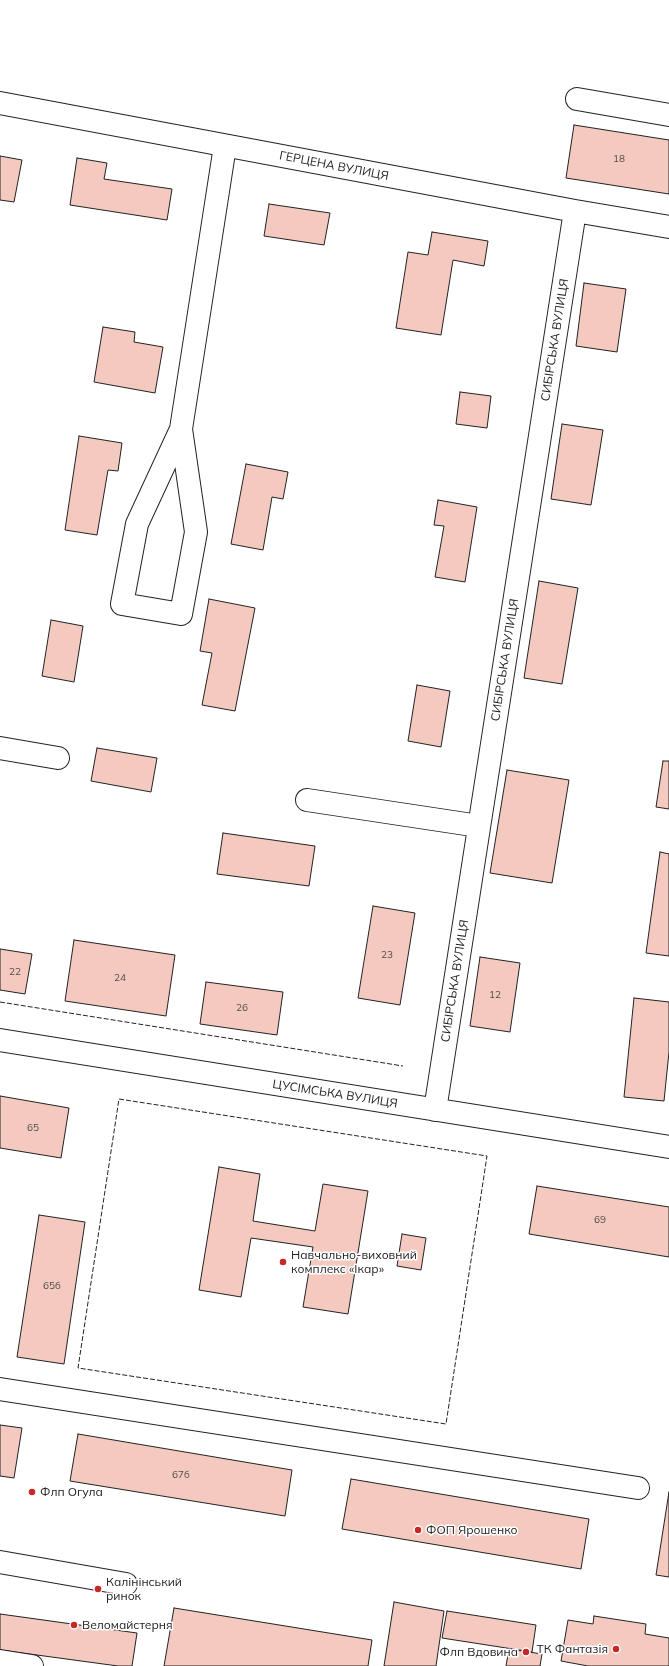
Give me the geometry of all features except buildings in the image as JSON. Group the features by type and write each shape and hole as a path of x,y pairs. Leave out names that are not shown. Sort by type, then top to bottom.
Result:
{"street":[{"path":"577,99 669,115"},
{"name":"ГЕРЦЕНА ВУЛИЦЯ","path":"0,103 575,211 669,227"},
{"path":"181,429 196,532 181,614 122,604 137,524 181,429 225,146"},
{"name":"СИБІРСЬКА ВУЛИЦЯ","path":"436,1110 575,211"},
{"path":"0,748 58,758"},
{"path":"308,800 479,826"},
{"name":"ЦУСІМСЬКА ВУЛИЦЯ","path":"0,1040 669,1147"},
{"path":"0,1389 638,1488"},
{"path":"0,1562 126,1584"},
{"path":"0,1661 32,1666"}],"fence":[{"path":"0,1002 403,1066"},
{"path":"119,1099 487,1156 446,1424 78,1368 119,1099"}],"place":[{"name":"Навчально-виховний комплекс «Ікар»","path":"283,1262"},
{"name":"Флп Огула","path":"32,1492"},
{"name":"ФОП Ярошенко","path":"418,1530"},
{"name":"Калінінський ринок","path":"98,1589"},
{"name":"Веломайстерня","path":"74,1625"},
{"name":"ТК Фантазія","path":"616,1649"},
{"name":"Флп Вдовина","path":"526,1652"}]}
